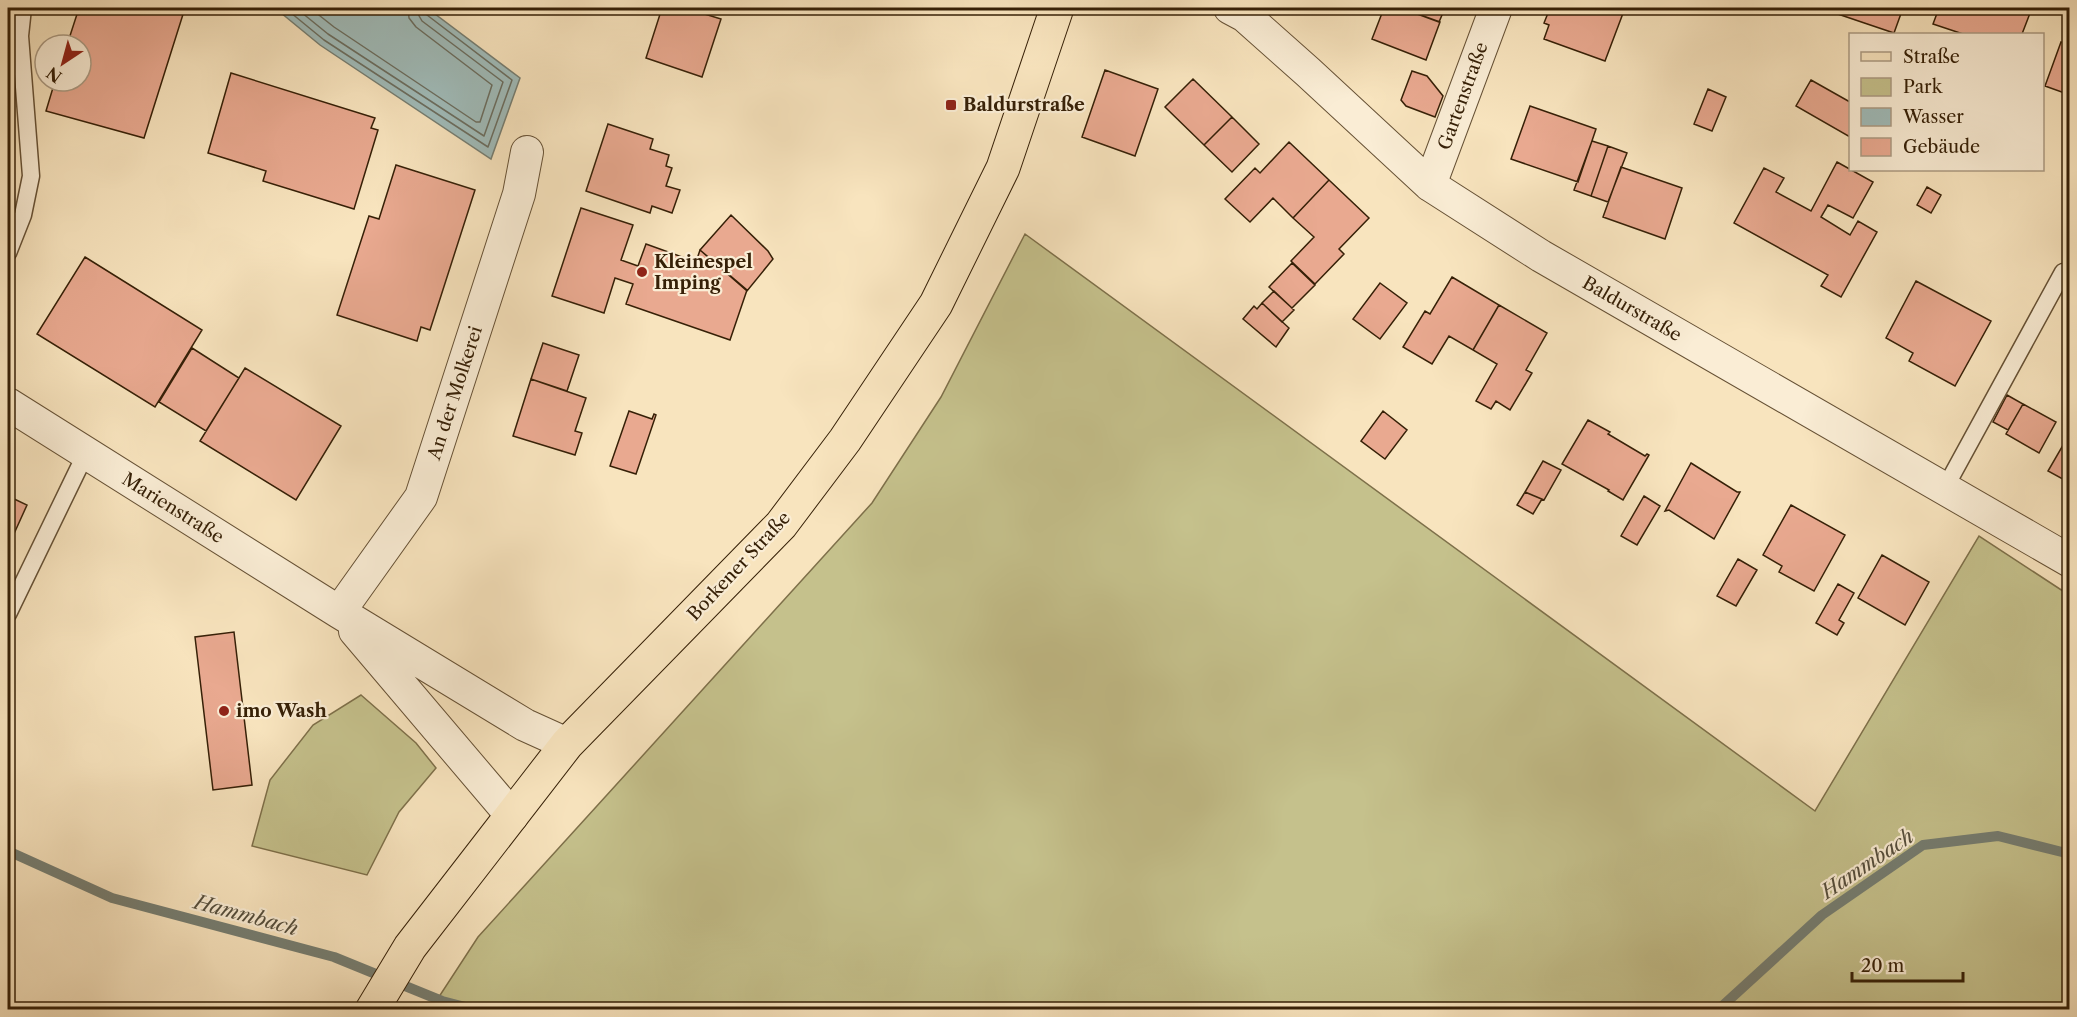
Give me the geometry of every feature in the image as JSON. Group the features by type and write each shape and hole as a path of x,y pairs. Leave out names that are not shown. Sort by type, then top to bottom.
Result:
{"main road":[{"name":"Borkener Straße","path":"372,1010 410,947 567,744 781,525 845,440 936,304 1003,168 1057,8"}],"street":[{"name":"Baldurstraße","path":"1230,8 1245,16 1430,185 1541,256 2070,561"},
{"name":"Gartenstraße","path":"1430,185 1496,8"},
{"name":"An der Molkerei","path":"339,612 421,497 519,194 527,152"},
{"name":"Marienstraße","path":"8,404 339,612 525,725 567,744"},
{"name":"Marienstraße","path":"339,612 512,816"}],"lane":[{"path":"8,253 23,215 31,176 20,36 23,8"},
{"path":"1945,489 2063,272"},
{"path":"8,614 86,453"}],"green space":[{"path":"1025,234 1815,811 1979,536 2069,595 2069,1009 431,1009 478,937 872,503 941,397"},
{"path":"361,695 416,743 436,768 399,812 367,875 252,846 270,780 313,725"}],"water":[{"path":"275,8 427,8 520,78 491,159 320,45"}],"building":[{"path":"79,8 185,8 144,138 46,111 51,93 93,93 93,33 71,33"},
{"path":"662,8 685,8 721,19 702,77 646,58"},
{"path":"1384,8 1401,8 1440,22 1426,60 1372,39"},
{"path":"1401,8 1445,8 1439,22"},
{"path":"1550,8 1625,8 1605,61 1544,39 1549,25 1544,23"},
{"path":"1820,8 1903,8 1894,33"},
{"path":"1939,8 2032,8 2022,33 1960,33 1933,24"},
{"path":"2061,42 2069,45 2070,43 2070,95 2045,86"},
{"path":"1105,70 1158,89 1135,156 1082,137"},
{"path":"1412,71 1427,76 1443,96 1435,117 1406,106 1401,100"},
{"path":"231,73 375,118 371,128 378,130 354,209 263,181 266,171 208,153"},
{"path":"1193,79 1232,117 1204,145 1165,107"},
{"path":"1811,80 1849,101 1849,136 1796,106"},
{"path":"1708,89 1726,97 1712,131 1694,124"},
{"path":"1530,106 1596,129 1578,182 1511,159"},
{"path":"1232,117 1259,144 1232,172 1204,145"},
{"path":"608,124 653,139 650,149 669,155 666,166 672,168 666,186 680,190 672,213 652,206 650,213 586,191"},
{"path":"1592,141 1608,146 1591,196 1574,190"},
{"path":"1289,142 1329,180 1293,218 1273,198 1250,222 1225,199 1255,168 1260,173"},
{"path":"1608,146 1627,153 1608,202 1591,196"},
{"path":"1837,162 1849,169 1849,171 1873,182 1853,218 1828,205 1821,217 1850,235 1858,221 1877,232 1841,297 1821,286 1828,275 1734,223 1764,168 1784,178 1776,192 1811,211"},
{"path":"396,165 475,190 430,330 421,327 417,341 337,315 369,216 379,219"},
{"path":"1621,167 1682,188 1665,239 1603,217"},
{"path":"1329,180 1369,218 1339,249 1344,254 1315,284 1291,261 1314,237 1293,218"},
{"path":"1927,187 1941,195 1931,213 1917,205"},
{"name":"Kleinespel Imping","path":"581,208 633,225 621,260 638,266 646,244 696,262 700,250 747,290 730,340 626,304 633,284 615,278 604,313 552,296"},
{"path":"731,215 768,251 773,259 747,291 700,250"},
{"path":"85,257 202,330 155,407 37,334"},
{"path":"1292,263 1315,285 1292,308 1269,287"},
{"path":"1452,277 1499,305 1473,350 1449,336 1432,364 1403,347 1425,311 1430,314"},
{"path":"1916,281 1991,321 1955,386 1909,361 1913,353 1886,338"},
{"path":"1380,283 1407,303 1380,339 1353,319"},
{"path":"1274,291 1294,310 1282,322 1262,303"},
{"path":"1262,303 1289,328 1276,347 1243,319 1254,306 1257,309"},
{"path":"1499,305 1547,333 1526,370 1532,373 1510,410 1496,401 1491,409 1476,401 1497,364 1473,350"},
{"path":"543,343 579,355 567,391 531,379"},
{"path":"192,348 239,378 206,431 159,402"},
{"path":"245,368 341,426 296,500 200,441"},
{"path":"531,379 586,398 575,431 582,433 575,455 513,436"},
{"path":"2007,395 2023,404 2008,430 1993,422"},
{"path":"2023,404 2056,422 2039,453 2006,434"},
{"path":"629,411 652,419 654,414 656,415 636,474 610,466"},
{"path":"1383,411 1407,430 1385,459 1361,441"},
{"path":"1588,420 1645,456 1649,455 1623,500 1562,464"},
{"path":"2070,433 2070,483 2048,471"},
{"path":"1543,461 1561,470 1544,500 1525,492"},
{"path":"1691,463 1740,492 1714,539 1669,510 1665,511"},
{"path":"1525,492 1542,499 1533,514 1517,505"},
{"path":"8,496 27,505 8,547"},
{"path":"1644,496 1660,506 1637,545 1621,536"},
{"path":"1791,505 1845,535 1814,591 1779,572 1782,566 1763,555"},
{"path":"1882,555 1929,582 1905,625 1858,598"},
{"path":"1738,559 1757,570 1736,606 1717,596"},
{"path":"1838,584 1854,593 1839,620 1844,623 1837,635 1816,623"},
{"name":"imo Wash","path":"234,632 252,785 213,790 195,637"}],"waterway":[{"name":"Hammbach","path":"1718,1010 1822,915 1923,845 1998,836 2070,854"},
{"name":"Hammbach","path":"8,851 112,898 334,957 442,1001 477,1010"}],"place":[{"name":"Baldurstraße","path":"951,105"},
{"name":"Kleinespel Imping","path":"642,272"},
{"name":"imo Wash","path":"224,711"}]}
